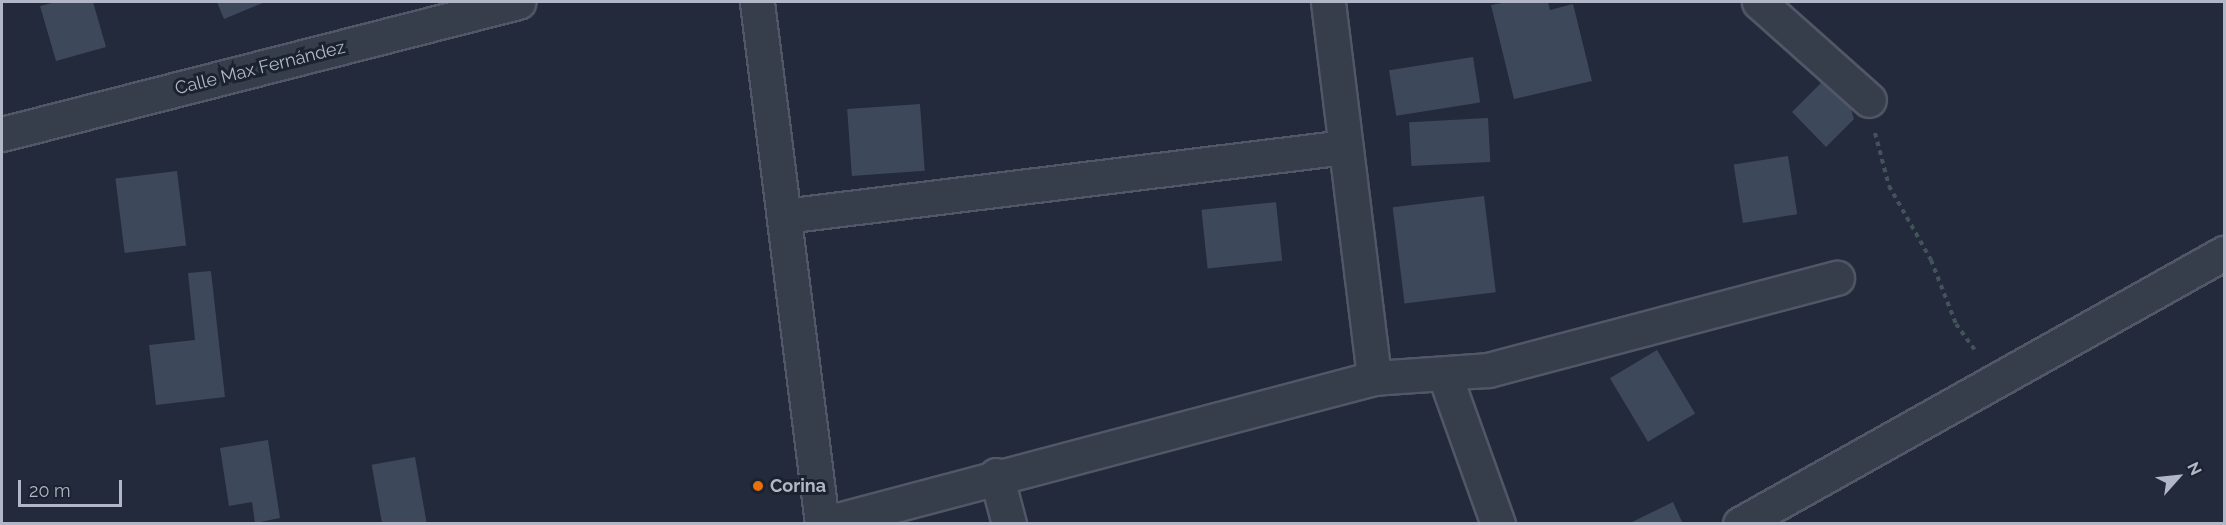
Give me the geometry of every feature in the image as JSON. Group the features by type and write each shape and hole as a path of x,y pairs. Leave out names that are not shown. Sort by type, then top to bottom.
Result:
{"street":[{"name":"Calle Max Fernández","path":"2,134 519,2"},
{"path":"757,2 823,524 996,475 1374,378 1445,376 1838,278"},
{"path":"1328,2 1374,378"},
{"path":"1759,2 1869,100"},
{"path":"784,216 1345,147"},
{"path":"1740,524 2224,253"},
{"path":"1445,376 1498,524"},
{"path":"996,475 1009,524"}],"path":[{"path":"1869,100 1889,186 1931,260 1956,324 1996,380"}],"building":[{"path":"56,2 93,2 106,47 56,61 40,6"},
{"path":"217,2 265,2 224,19"},
{"path":"1507,2 1548,2 1550,10 1573,4 1592,81 1514,99 1491,5"},
{"path":"1473,57 1480,102 1396,116 1389,70"},
{"path":"1828,76 1847,96 1854,119 1826,147 1792,112"},
{"path":"920,104 925,171 852,176 847,109"},
{"path":"1488,118 1490,162 1411,166 1409,122"},
{"path":"1788,156 1797,214 1743,223 1734,165"},
{"path":"177,171 186,245 125,253 115,179"},
{"path":"1484,196 1496,292 1405,303 1393,207"},
{"path":"1276,202 1282,261 1208,269 1201,210"},
{"path":"211,271 225,397 156,405 149,345 195,340 188,273"},
{"path":"1657,350 1695,413 1648,442 1610,378"},
{"path":"268,440 280,518 255,523 252,502 229,506 220,448"},
{"path":"415,457 427,524 382,524 372,465"},
{"path":"1673,502 1683,524 1628,524"}],"place":[{"name":"Corina","path":"758,486"}]}
